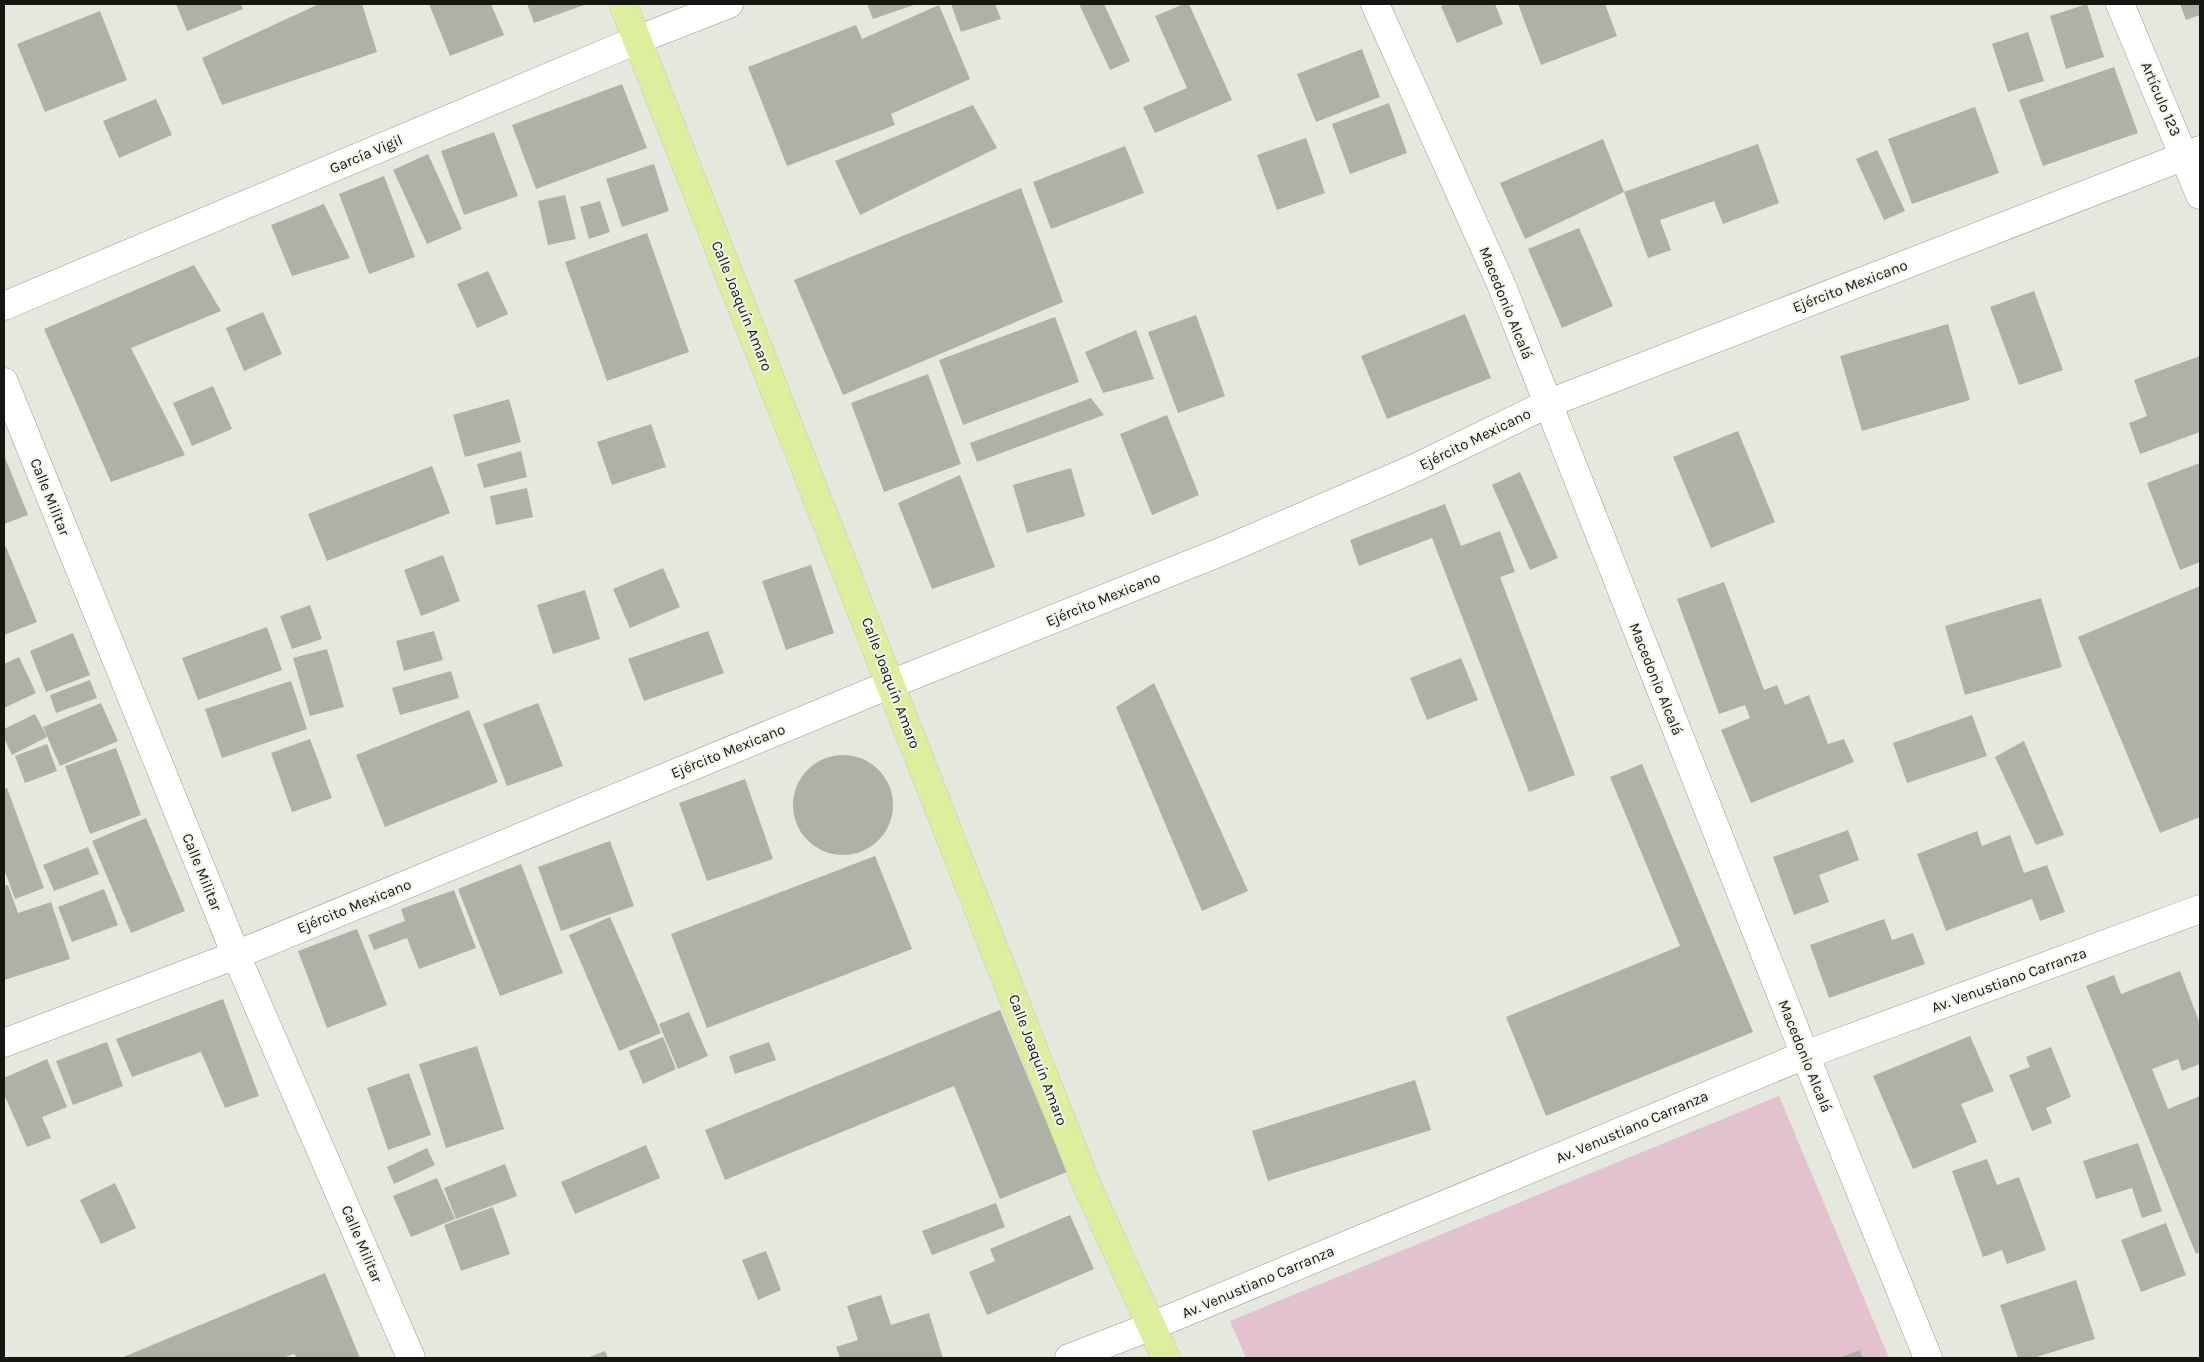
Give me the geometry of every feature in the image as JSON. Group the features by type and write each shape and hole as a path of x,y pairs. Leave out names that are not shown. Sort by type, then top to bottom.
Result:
{"main road":[{"name":"Calle Joaquín Amaro","path":"623,4 1088,1188 1166,1358"}],"street":[{"name":"García Vigil","path":"4,306 637,40 729,4"},
{"name":"Macedonio Alcalá","path":"1375,4 1501,284 1804,1055 1928,1358"},
{"name":"Artículo 123","path":"2120,4 2193,154 2200,195"},
{"name":"Ejército Mexicano","path":"4,1043 236,954 891,684 1223,551 1415,468 1547,404 2193,154"},
{"name":"Calle Militar","path":"4,382 236,954 411,1358"},
{"name":"Av. Venustiano Carranza","path":"1070,1358 1152,1326 1804,1055 2200,909"}],"shaded area":[{"path":"1779,1096 1889,1358 1246,1358 1230,1321"}],"building":[{"path":"176,4 241,4 243,9 187,31"},
{"path":"319,4 362,4 377,52 222,105 202,58"},
{"path":"429,4 491,4 504,35 450,56"},
{"path":"527,4 587,4 534,23"},
{"path":"867,4 917,4 873,19"},
{"path":"951,4 995,4 1001,19 961,32"},
{"path":"1079,4 1104,4 1130,61 1110,70"},
{"path":"1184,4 1189,4 1232,100 1155,133 1143,107 1187,88 1155,16"},
{"path":"1446,4 1495,4 1503,24 1457,43 1441,6"},
{"path":"1518,4 1605,4 1617,36 1541,65"},
{"path":"2087,4 2104,57 2066,69 2050,16"},
{"path":"2180,4 2200,4 2200,15 2186,20"},
{"path":"939,5 970,79 891,114 895,125 787,166 748,67 856,25 862,39"},
{"path":"100,11 127,80 45,112 17,44"},
{"path":"2028,32 2044,81 2008,92 1992,44"},
{"path":"1362,49 1380,97 1316,122 1297,74"},
{"path":"2114,67 2138,133 2043,166 2019,100"},
{"path":"622,84 647,148 536,189 512,125"},
{"path":"156,99 172,135 119,158 103,121"},
{"path":"1389,103 1407,153 1350,174 1332,124"},
{"path":"973,105 997,148 860,215 835,161"},
{"path":"1975,107 1999,173 1912,204 1888,139"},
{"path":"494,132 518,196 464,215 441,151"},
{"path":"1306,138 1325,193 1277,210 1257,155"},
{"path":"1603,139 1624,192 1525,239 1500,183"},
{"path":"1758,144 1779,203 1723,224 1714,201 1660,220 1671,250 1648,258 1624,192"},
{"path":"1125,146 1144,193 1051,229 1033,182"},
{"path":"1877,150 1905,211 1884,220 1856,159"},
{"path":"428,154 462,229 427,244 393,170"},
{"path":"654,164 669,211 622,227 606,179"},
{"path":"384,176 415,257 369,274 339,194"},
{"path":"1021,188 1063,302 843,395 794,280"},
{"path":"565,195 576,239 548,245 538,201"},
{"path":"600,201 610,232 589,239 580,207"},
{"path":"324,204 350,258 292,276 271,225"},
{"path":"1579,228 1613,306 1562,328 1528,249"},
{"path":"647,233 689,352 607,381 565,262"},
{"path":"194,265 221,311 131,348 185,455 111,482 44,329"},
{"path":"488,271 508,314 477,328 457,284"},
{"path":"2034,291 2063,370 2019,385 1990,307"},
{"path":"263,312 282,354 244,371 226,328"},
{"path":"1465,314 1491,378 1387,419 1361,356"},
{"path":"1196,315 1225,396 1178,413 1148,332"},
{"path":"1055,317 1079,382 963,425 939,360"},
{"path":"1948,324 1970,400 1862,431 1840,356"},
{"path":"1136,330 1154,379 1103,393 1085,352"},
{"path":"2200,356 2200,432 2140,454 2129,423 2147,416 2134,380"},
{"path":"928,374 961,464 884,492 851,403"},
{"path":"213,386 232,429 192,446 173,403"},
{"path":"1091,398 1104,415 977,462 970,443"},
{"path":"509,399 521,442 465,457 453,415"},
{"path":"1167,415 1199,495 1152,515 1120,434"},
{"path":"651,424 666,467 612,485 597,442"},
{"path":"1738,431 1775,522 1711,548 1673,457"},
{"path":"521,451 527,477 484,488 477,464"},
{"path":"4,455 28,515 4,524"},
{"path":"2200,463 2200,562 2180,570 2147,483"},
{"path":"432,466 450,513 327,561 308,514"},
{"path":"1071,468 1085,516 1027,533 1013,485"},
{"path":"1520,472 1558,558 1530,570 1492,485"},
{"path":"960,475 995,567 932,589 898,503"},
{"path":"527,488 533,517 496,525 490,496"},
{"path":"1445,504 1461,546 1500,531 1515,572 1500,577 1575,775 1529,792 1432,538 1359,566 1350,540"},
{"path":"6,547 37,622 4,635 4,548"},
{"path":"443,555 460,601 421,616 404,570"},
{"path":"811,565 834,633 786,650 762,581"},
{"path":"663,568 680,607 630,628 613,589"},
{"path":"1724,582 1764,690 1777,685 1785,705 1809,695 1828,744 1844,739 1854,762 1751,803 1721,730 1750,718 1745,705 1719,714 1677,599"},
{"path":"2200,586 2200,817 2160,833 2078,637"},
{"path":"585,590 600,639 553,654 537,605"},
{"path":"2041,598 2062,667 1965,695 1945,626"},
{"path":"310,605 322,639 292,649 280,616"},
{"path":"267,627 282,670 198,700 182,658"},
{"path":"434,631 443,660 404,671 396,641"},
{"path":"708,631 724,673 644,701 628,659"},
{"path":"73,633 90,675 46,692 30,651"},
{"path":"327,649 344,707 310,716 293,658"},
{"path":"19,657 36,693 4,708 4,664"},
{"path":"1461,658 1478,700 1427,720 1410,678"},
{"path":"451,671 459,698 400,715 392,688"},
{"path":"90,680 97,698 56,713 50,695"},
{"path":"291,681 307,729 222,758 205,709"},
{"path":"1154,683 1248,891 1202,911 1116,707"},
{"path":"101,703 118,741 60,766 43,727"},
{"path":"538,703 563,766 507,786 483,724"},
{"path":"469,710 498,782 385,827 356,755"},
{"path":"35,714 47,737 12,755 4,738 4,729"},
{"path":"1972,715 1987,756 1907,783 1893,743"},
{"path":"310,739 332,798 292,812 271,753"},
{"path":"2024,741 2064,835 2036,845 1995,757"},
{"path":"47,744 57,771 25,783 15,756"},
{"path":"116,748 141,815 90,834 65,766"},
{"path":"843,755 862,759 878,770 889,786 893,805 889,824 878,840 862,851 843,855 824,851 808,840 797,824 793,805 797,786 808,770 824,759"},
{"path":"1642,764 1753,1032 1546,1116 1506,1017 1680,946 1610,777"},
{"path":"745,779 773,859 707,881 679,803"},
{"path":"7,788 44,888 15,899 4,869 4,790"},
{"path":"146,818 185,911 131,933 92,841"},
{"path":"1848,830 1859,860 1819,875 1829,902 1794,915 1773,857"},
{"path":"1977,831 1982,846 2010,835 2024,873 2047,865 2065,912 2040,921 2032,899 1946,931 1917,854"},
{"path":"610,841 634,906 561,931 538,867"},
{"path":"88,847 99,874 54,891 43,865"},
{"path":"875,856 912,949 707,1028 671,934"},
{"path":"521,864 563,973 500,996 458,889"},
{"path":"8,885 18,913 51,902 70,959 4,980 4,886"},
{"path":"104,889 118,925 72,942 58,907"},
{"path":"454,890 476,948 419,969 407,938 374,950 368,935 405,921 401,909"},
{"path":"610,917 661,1033 619,1051 569,935"},
{"path":"1884,919 1892,940 1913,933 1925,964 1829,998 1810,945"},
{"path":"357,929 387,1005 327,1028 298,951"},
{"path":"2180,971 2200,1024 2200,1064 2182,1071 2178,1059 2152,1069 2168,1109 2200,1096 2200,1252 2196,1254 2086,986 2114,975 2121,994"},
{"path":"223,999 259,1096 225,1108 201,1052 132,1077 116,1039"},
{"path":"1000,1010 1067,1172 1000,1199 954,1086 725,1180 705,1130"},
{"path":"689,1012 708,1056 678,1069 659,1024"},
{"path":"1970,1036 1994,1091 1961,1104 1977,1142 1913,1169 1873,1076"},
{"path":"663,1037 676,1069 643,1084 629,1051"},
{"path":"107,1042 123,1086 73,1105 56,1061"},
{"path":"769,1042 776,1060 735,1074 729,1056"},
{"path":"477,1046 504,1129 446,1148 419,1064"},
{"path":"2051,1047 2071,1097 2046,1108 2052,1123 2032,1131 2009,1075 2030,1067 2026,1057"},
{"path":"47,1059 67,1107 42,1117 51,1138 27,1147 4,1094 4,1078"},
{"path":"409,1073 431,1135 388,1150 367,1088"},
{"path":"1415,1080 1431,1130 1268,1181 1252,1131"},
{"path":"2138,1143 2162,1211 2142,1218 2132,1188 2096,1199 2083,1161"},
{"path":"646,1145 660,1178 575,1214 561,1182"},
{"path":"427,1148 435,1165 394,1184 387,1167"},
{"path":"1987,1159 1997,1185 2019,1177 2046,1250 2007,1264 2002,1250 1983,1257 1952,1171"},
{"path":"505,1164 517,1196 456,1219 444,1188"},
{"path":"437,1178 455,1219 411,1237 393,1196"},
{"path":"115,1183 136,1228 101,1244 80,1200"},
{"path":"996,1203 1005,1227 932,1255 922,1231"},
{"path":"493,1207 510,1254 461,1271 444,1225"},
{"path":"1070,1215 1094,1269 987,1315 969,1272 995,1261 990,1249"},
{"path":"2166,1223 2186,1275 2141,1292 2121,1240"},
{"path":"766,1251 781,1290 758,1300 742,1260"},
{"path":"325,1273 360,1358 297,1358 294,1354 283,1358 121,1358"},
{"path":"2076,1280 2095,1339 2033,1358 2018,1358 2000,1305"},
{"path":"881,1295 891,1325 929,1313 943,1358 840,1358 836,1347 858,1340 847,1306"},
{"path":"1860,1350 1863,1358 1839,1358"},
{"path":"605,1351 608,1358 587,1358"}]}
